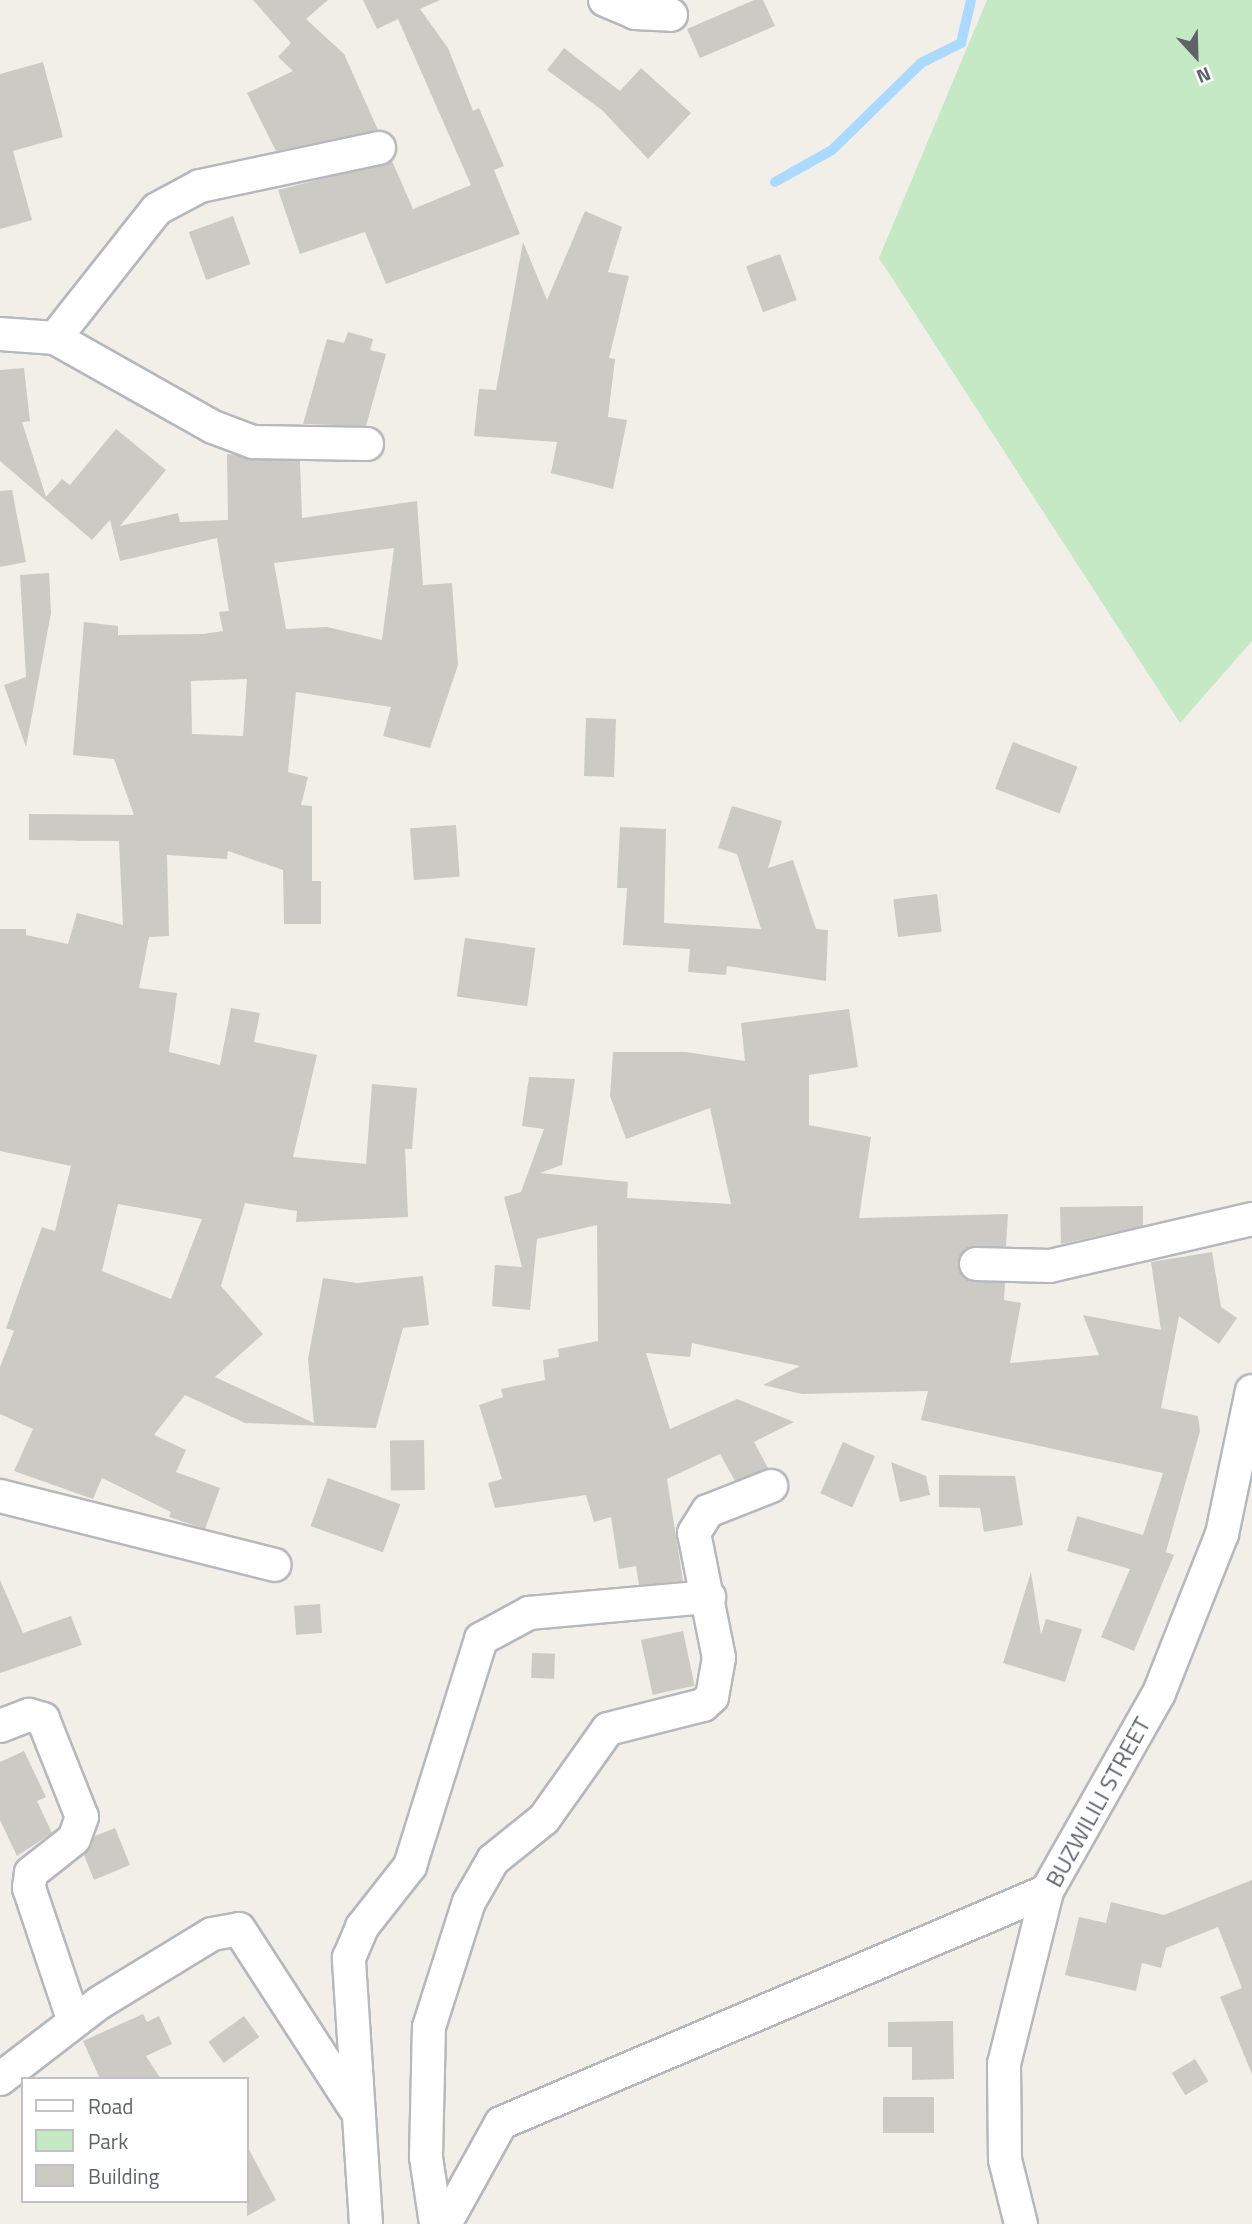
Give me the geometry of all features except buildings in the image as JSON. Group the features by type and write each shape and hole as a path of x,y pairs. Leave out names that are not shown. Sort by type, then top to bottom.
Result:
{"street":[{"path":"605,0 635,13 671,15"},
{"path":"55,338 157,209 200,186 379,148"},
{"path":"0,334 55,338 232,435 264,443 367,444"},
{"path":"976,1264 1050,1266 1252,1219"},
{"name":"BUZWILILI STREET","path":"1021,2224 1005,2160 1004,2064 1046,1891 1159,1693 1222,1534 1252,1391"},
{"path":"436,2224 426,2157 429,2027 468,1902 494,1860 544,1819 608,1728 703,1705 712,1697 719,1658 709,1597 697,1555 698,1520 771,1486"},
{"path":"0,1496 274,1565"},
{"path":"366,2224 349,1958 362,1927 410,1866 481,1639 529,1613 709,1597"},
{"path":"0,1726 29,1715 43,1719 82,1817 74,1839 31,1873 29,1888 72,2020"},
{"path":"445,2224 501,2123 1046,1891"},
{"path":"0,2079 72,2020 212,1934 239,1929 358,2114"}],"green space":[{"path":"987,0 1252,0 1252,641 1180,723 879,258"}],"waterway":[{"path":"775,182 832,150 921,63 961,43 971,0"}]}
